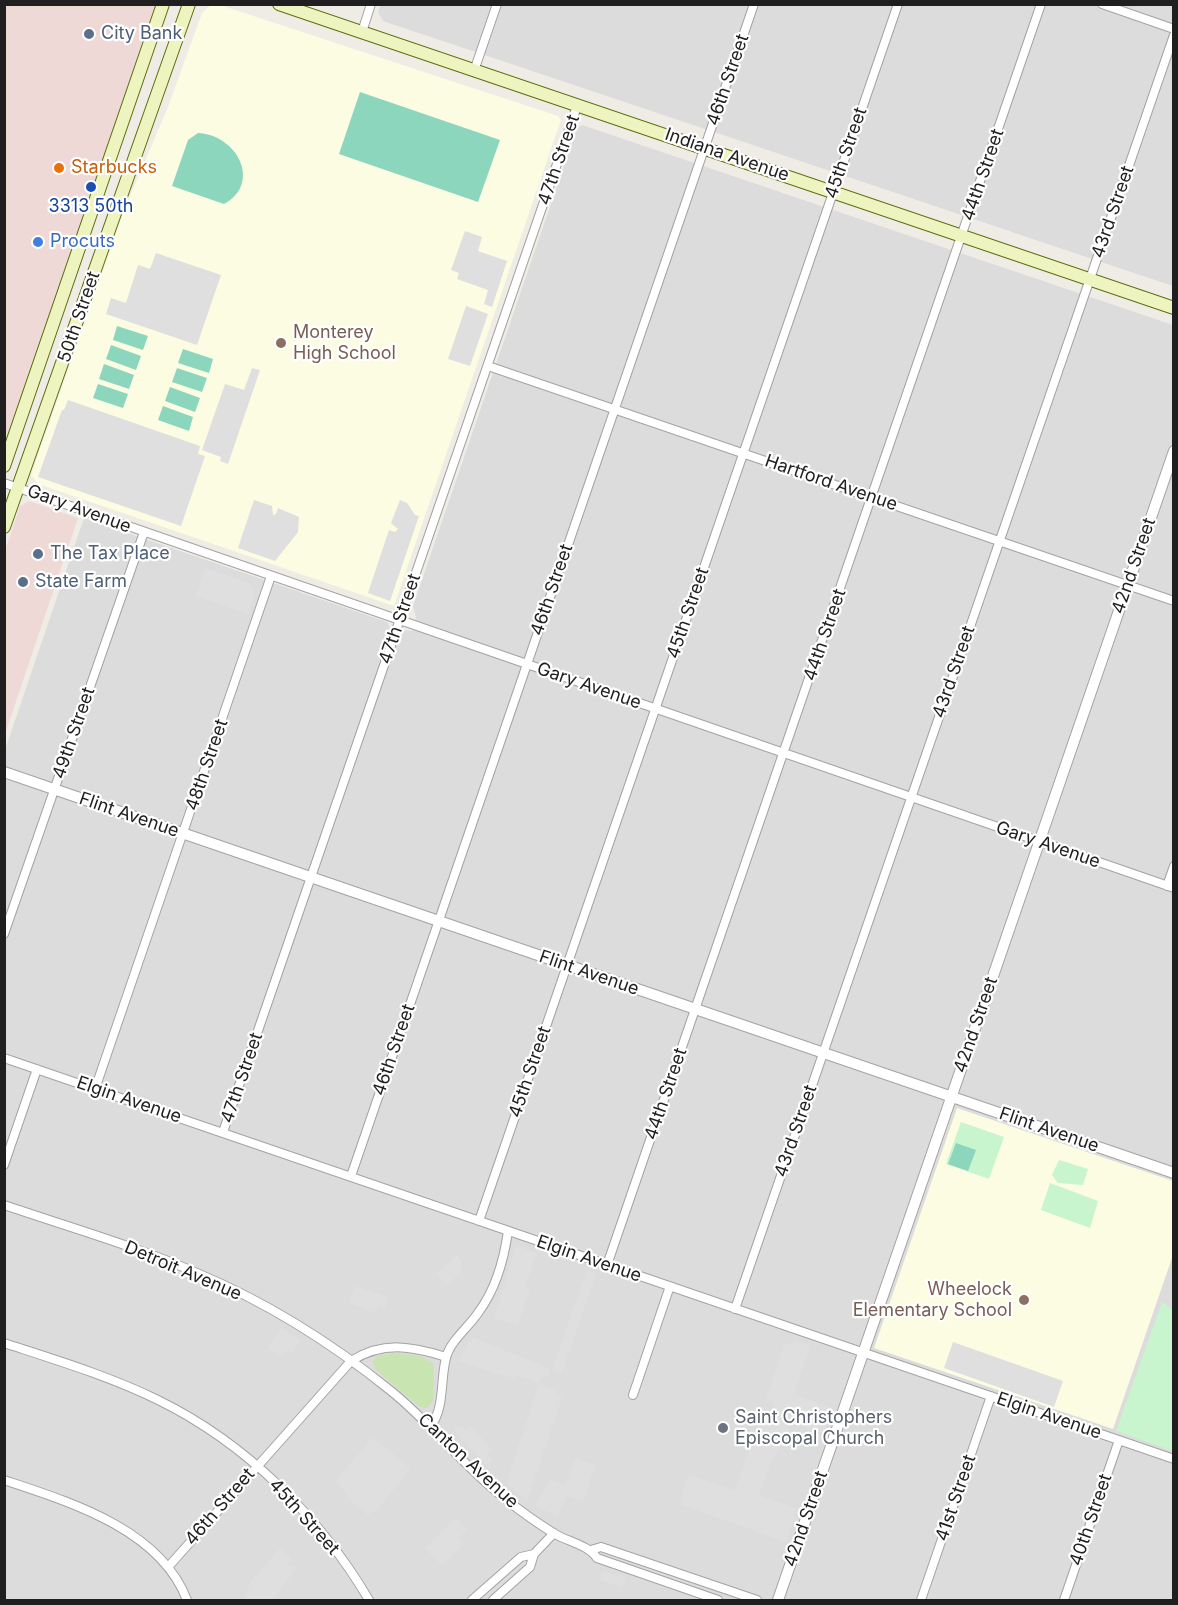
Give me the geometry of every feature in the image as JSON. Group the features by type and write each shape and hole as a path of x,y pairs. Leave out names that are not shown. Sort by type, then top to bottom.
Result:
{"main road":[{"name":"50th Street","path":"4,466 163,4"},
{"name":"50th Street","path":"4,527 189,4"},
{"name":"Indiana Avenue","path":"279,4 1173,308"}],"street":[{"path":"362,32 372,4"},
{"path":"474,71 497,4"},
{"name":"46th Street","path":"351,1176 754,4"},
{"name":"45th Street","path":"479,1221 898,4"},
{"name":"44th Street","path":"607,1265 1041,4"},
{"path":"1102,4 1173,29"},
{"name":"43rd Street","path":"735,1309 1173,35"},
{"name":"47th Street","path":"223,1132 578,106"},
{"name":"Hartford Avenue","path":"488,366 1173,601"},
{"name":"42nd Street","path":"778,1600 1173,451"},
{"name":"Gary Avenue","path":"4,483 1170,887"},
{"name":"49th Street","path":"4,934 144,532"},
{"name":"48th Street","path":"95,1089 271,576"},
{"name":"Flint Avenue","path":"4,772 1173,1173"},
{"path":"1170,887 1173,866"},
{"name":"Elgin Avenue","path":"4,1058 1173,1459"},
{"path":"4,1165 37,1069"},
{"name":"Detroit Avenue","path":"4,1205 199,1274 289,1320 351,1361"},
{"path":"432,1426 438,1411 446,1357 491,1293 501,1268 508,1231"},
{"path":"633,1395 670,1286"},
{"path":"4,1343 85,1370 159,1400 210,1431 256,1466"},
{"name":"46th Street","path":"168,1566 351,1361 371,1350 395,1346 446,1357"},
{"name":"Canton Avenue","path":"351,1361 432,1426 501,1496 554,1533 591,1550 597,1558 718,1600"},
{"name":"41st Street","path":"921,1600 991,1396"},
{"name":"40th Street","path":"1064,1600 1119,1440"},
{"name":"45th Street","path":"256,1466 320,1528 369,1600"},
{"path":"4,1480 98,1516 134,1537 168,1566 187,1600"},
{"path":"493,1600 530,1567 534,1554 554,1533"},
{"name":"Canton Avenue","path":"591,1550 601,1547 757,1600"},
{"path":"472,1600 521,1557 534,1554"},
{"path":"636,1572 640,1560"}],"shaded area":[{"name":"Monterey High School","path":"212,4 558,116 561,120 394,606 38,484 31,475 123,213 168,107 202,13"},
{"path":"381,4 1173,5 1173,286 383,21 378,12"},
{"path":"4,5 156,5 5,440"},
{"path":"582,125 1173,325 1173,1600 5,1600 5,750 84,518 387,622 391,630 401,634 406,630 412,631 416,617 413,606 577,128"},
{"path":"465,231 482,237 478,251 507,261 492,307 484,304 488,290 457,279 459,273 451,270"},
{"path":"156,253 221,275 197,345 106,314 111,298 126,303 138,265 150,269"},
{"path":"466,306 488,314 470,366 448,359"},
{"path":"252,368 260,370 228,464 220,461 221,457 202,450 225,384 244,390"},
{"path":"68,400 200,446 198,454 205,456 181,526 38,477 62,410"},
{"path":"254,500 272,506 273,515 276,514 278,508 299,517 298,532 275,561 238,548"},
{"path":"400,500 407,503 415,515 419,516 390,601 368,593 389,530 395,532 398,529 391,523"},
{"path":"29,501 78,518 5,734 5,551 20,506"},
{"path":"205,568 250,583 255,594 248,614 196,596"},
{"name":"Wheelock Elementary School","path":"957,1108 1173,1181 1173,1255 1113,1429 874,1348"},
{"path":"516,1246 537,1253 525,1287 530,1289 518,1325 494,1318"},
{"path":"458,1254 461,1261 461,1273 447,1285 436,1274"},
{"path":"587,1270 596,1274 562,1373 552,1370"},
{"path":"355,1286 388,1297 385,1308 378,1306 376,1313 349,1303"},
{"path":"281,1328 301,1340 292,1353 287,1350 282,1356 268,1348"},
{"path":"472,1337 551,1369 547,1378 542,1376 539,1383 516,1375 515,1379 458,1361"},
{"path":"794,1341 810,1346 794,1395 832,1408 823,1433 791,1422 783,1445 771,1461 759,1495 797,1509 786,1542 679,1504 689,1475 735,1490 762,1411 772,1414 775,1407 772,1401 766,1399 784,1343 793,1345"},
{"path":"953,1342 1063,1381 1054,1407 944,1368"},
{"path":"539,1384 557,1390 555,1395 562,1397 527,1501 506,1484"},
{"path":"462,1425 466,1431 471,1427 492,1449 487,1454 492,1460 486,1465 456,1433 454,1429"},
{"path":"373,1437 411,1469 375,1512 372,1511 368,1515 345,1496 347,1493 335,1481"},
{"path":"575,1458 595,1465 583,1501 567,1496 557,1517 535,1505 550,1480 565,1485"},
{"path":"456,1518 467,1530 458,1539 463,1544 442,1565 425,1548"},
{"path":"280,1548 291,1558 288,1563 296,1569 272,1600 244,1600 250,1583"},
{"path":"602,1572 626,1576 622,1587 600,1580"}],"green space":[{"path":"360,92 500,140 478,202 339,154"},
{"path":"198,133 224,142 234,151 240,162 243,173 242,185 224,204 172,186 188,140"},
{"path":"117,326 148,336 143,350 113,340"},
{"path":"111,345 141,356 136,370 106,359"},
{"path":"183,349 213,359 209,373 178,363"},
{"path":"104,364 134,375 129,389 99,379"},
{"path":"177,368 207,378 202,392 172,382"},
{"path":"98,384 128,394 123,408 93,398"},
{"path":"170,387 200,398 195,412 165,401"},
{"path":"163,406 193,417 189,431 158,420"},
{"path":"961,1122 1004,1137 989,1179 946,1164"},
{"path":"956,1143 976,1150 968,1171 948,1164"},
{"path":"1059,1160 1088,1169 1083,1185 1058,1183 1052,1175"},
{"path":"1050,1183 1098,1201 1090,1228 1041,1210"},
{"path":"1162,1302 1173,1310 1173,1451 1116,1431"},
{"path":"395,1353 420,1356 434,1364 433,1401 427,1408 420,1407 375,1369 373,1362 376,1356"}],"place":[{"name":"City Bank","path":"89,34"},
{"name":"Starbucks","path":"59,168"},
{"name":"3313 50th","path":"91,187"},
{"name":"Procuts","path":"38,242"},
{"name":"Monterey High School","path":"281,343"},
{"name":"The Tax Place","path":"38,554"},
{"name":"State Farm","path":"23,582"},
{"name":"Wheelock Elementary School","path":"1024,1300"},
{"name":"Saint Christophers Episcopal Church","path":"723,1428"}]}
